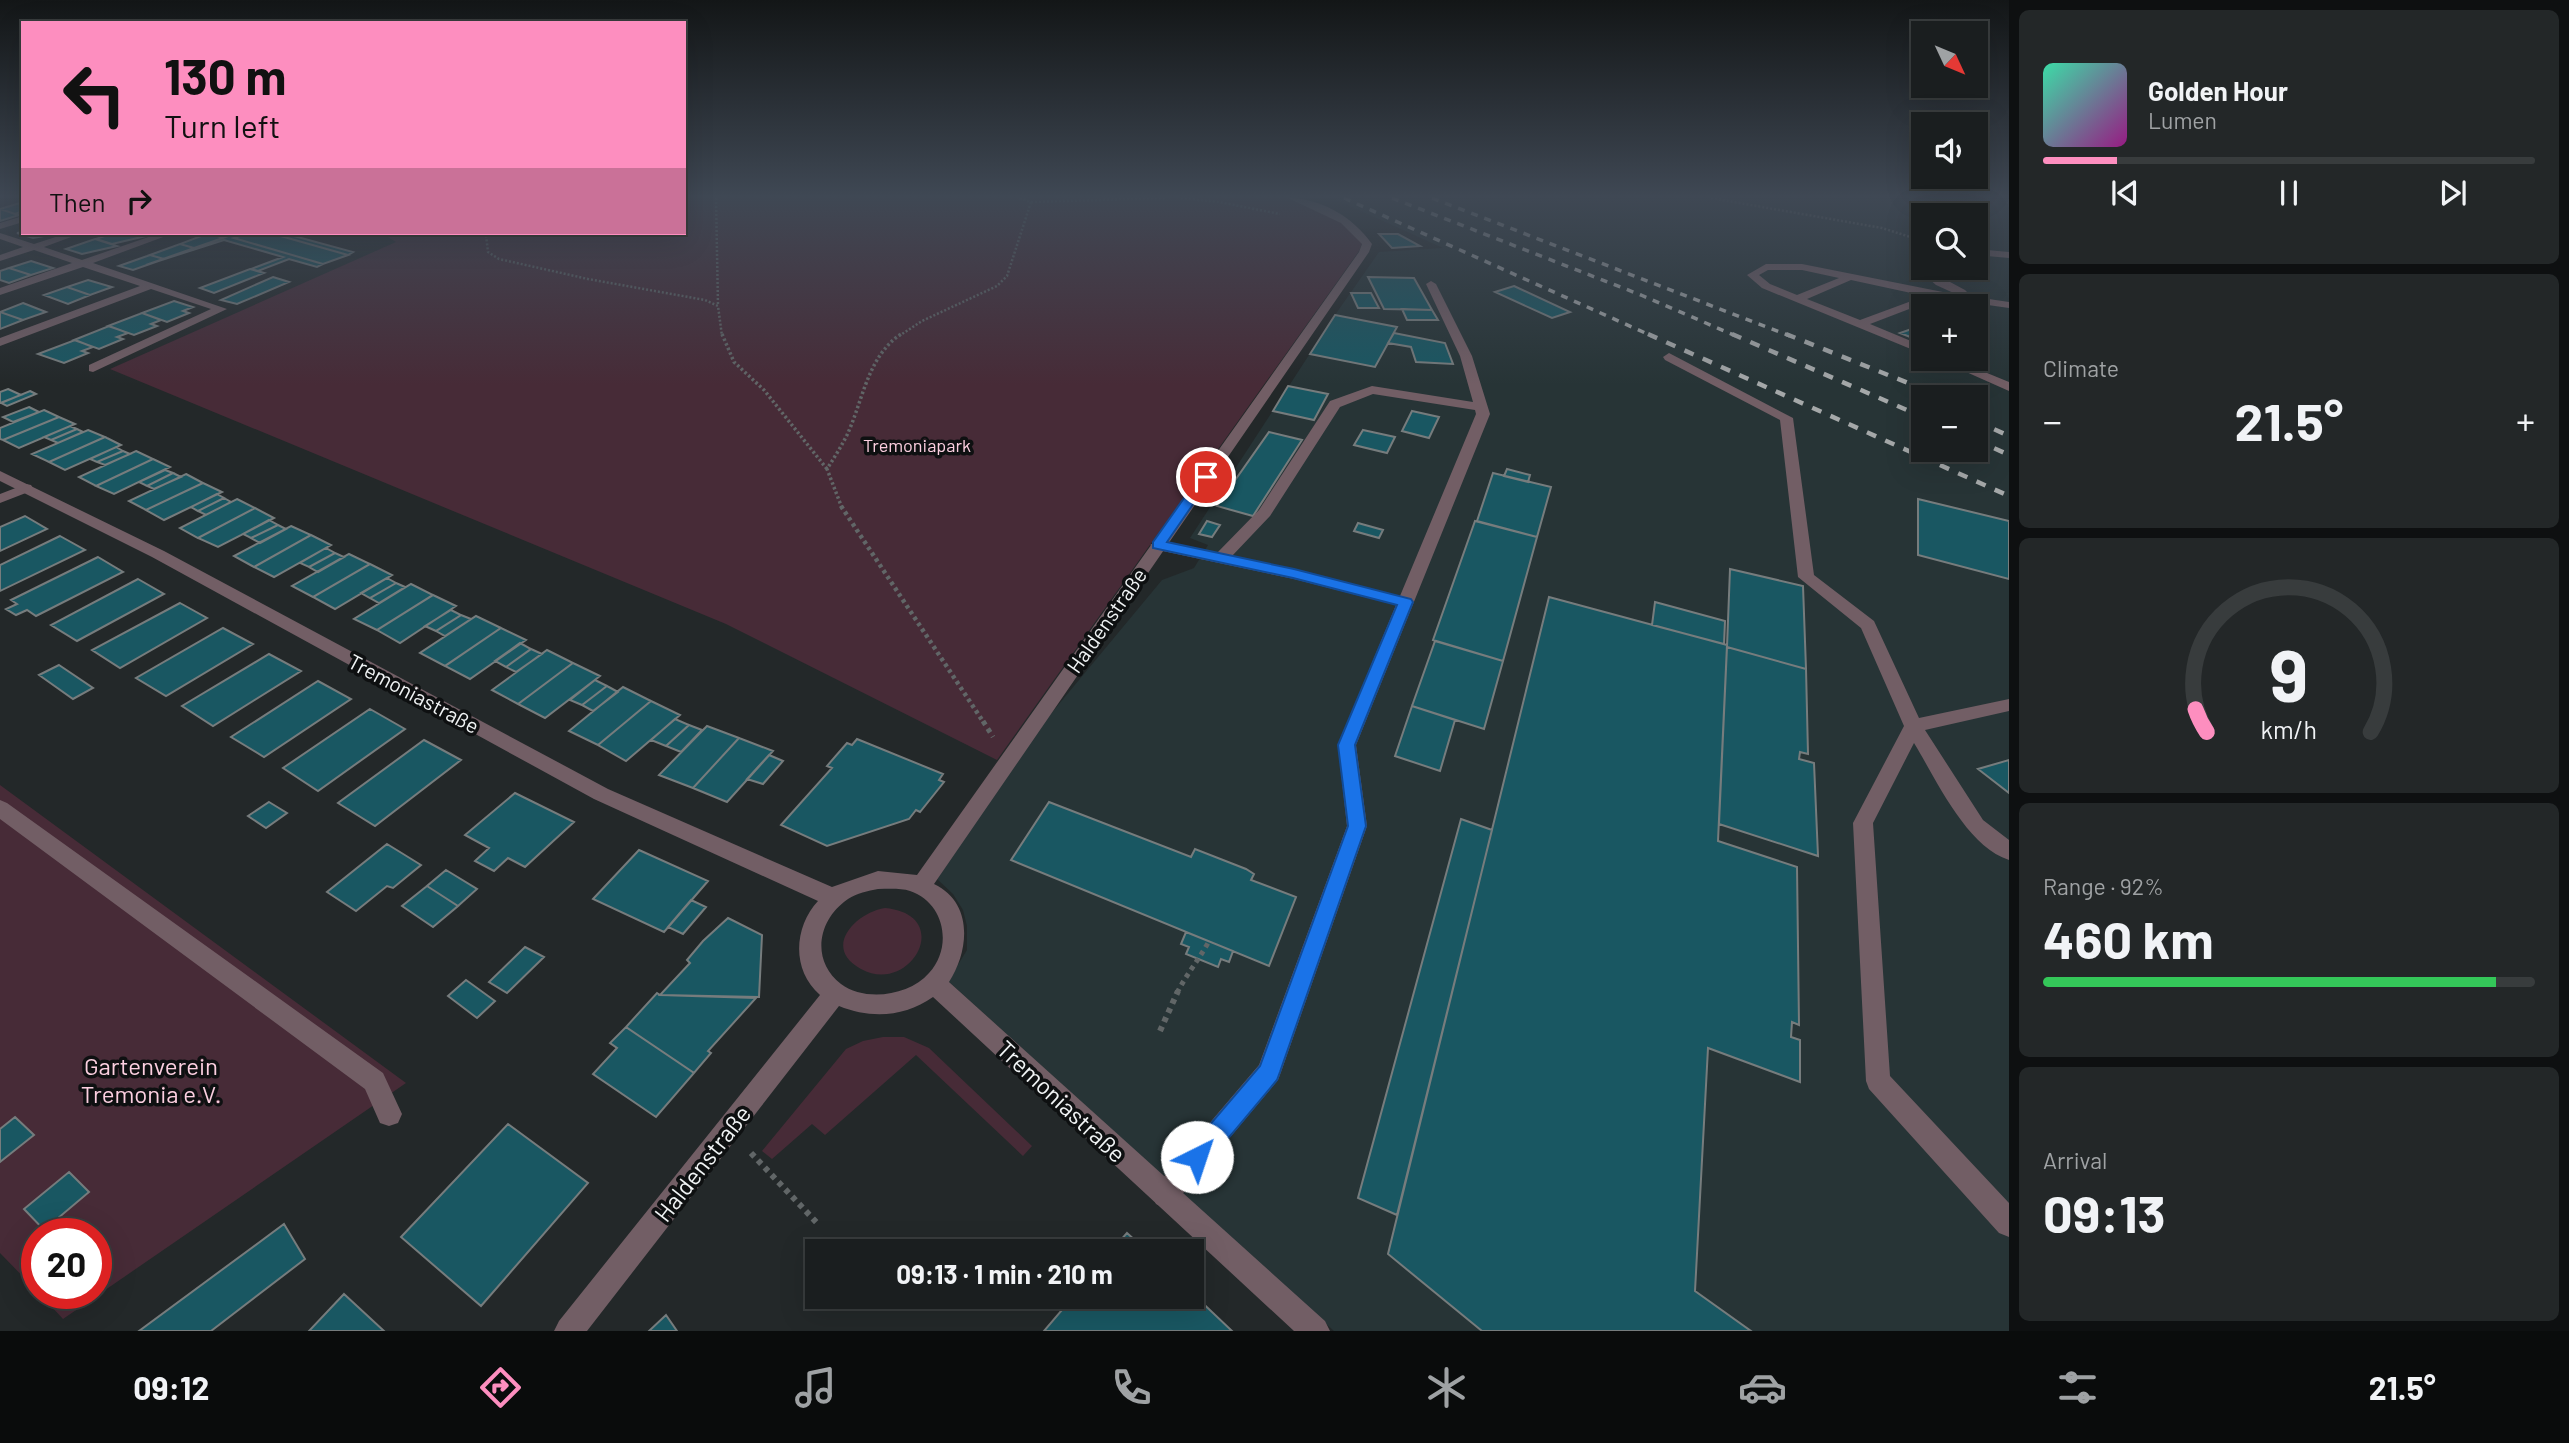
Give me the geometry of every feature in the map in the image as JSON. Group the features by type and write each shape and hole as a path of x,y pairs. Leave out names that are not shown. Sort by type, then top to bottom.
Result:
{"street":[{"path":"77,260 221,309 93,368"},
{"path":"0,292 89,260"},
{"name":"Haldenstraße","path":"921,886 1358,260"},
{"path":"1911,345 1766,286 1752,275 1766,267 1802,267 1932,294"},
{"path":"1797,299 1850,277"},
{"path":"1937,280 1966,294"},
{"path":"1165,1195 1269,1072 1357,826 1347,745 1483,414 1466,356 1431,284"},
{"path":"0,342 150,286"},
{"path":"1988,302 2009,305"},
{"path":"1988,304 2009,313"},
{"path":"1860,324 1911,305"},
{"path":"1669,358 1786,418 1806,577 1868,625 1913,726 1976,826 2009,852"},
{"path":"1971,371 2009,387"},
{"path":"1222,558 1265,513 1335,404 1371,390 1480,407"},
{"name":"Tremoniastraße","path":"0,475 158,554 601,794 834,898"},
{"path":"0,499 26,488"},
{"path":"1158,545 1405,602"},
{"path":"1913,726 2009,705"},
{"path":"1913,726 1863,823 1878,1081 2009,1223"},
{"path":"0,808 374,1081 389,1114"},
{"path":"878,880 897,880 921,886 946,906 956,930 950,963 934,983 911,998 880,1005 863,1004 835,994 818,979 808,951 811,928 818,915 834,898 859,884 878,880"},
{"name":"Tremoniastraße","path":"934,983 1315,1331"},
{"name":"Haldenstraße","path":"569,1331 835,994"}],"path":[{"path":"504,260 588,279 705,300 719,306"},
{"path":"718,260 723,340 734,362 764,390 807,447 827,468 842,508 1007,760"},
{"path":"827,468 847,435 874,363 891,341 922,321 989,290 1007,276 1012,260"},
{"path":"1160,1031 1188,970 1199,960 1209,941"},
{"path":"751,1153 818,1224"}],"shaded area":[{"path":"1373,260 1911,260 1911,280 1988,280 1988,260 2009,260 2009,1331 1334,1331 948,981 967,950 967,926 963,910 953,894 937,879 1030,739 1162,580 1194,568 1208,545 1190,538"}],"green space":[{"name":"Tremoniapark","path":"355,260 1353,260 997,760 726,624 110,369"},
{"name":"Gartenverein Tremonia e.V.","path":"0,785 406,1083 112,1285 112,1218 21,1218 21,1275 0,1253"},
{"path":"885,908 906,914 918,924 922,937 918,951 909,963 895,972 879,974 861,969 850,961 844,951 844,942 847,932 854,924 874,911"},
{"path":"904,1037 929,1048 1032,1146 1023,1156 916,1055 825,1135 812,1124 772,1159 762,1151 846,1049 863,1041"},
{"name":"Gartenverein Tremonia e.V.","path":"54,1309 78,1309 63,1319"}],"building":[{"path":"136,260 161,260 133,270 119,266"},
{"path":"275,260 286,260 258,271 251,269"},
{"path":"293,260 310,260 323,264 317,267"},
{"path":"310,260 334,260 323,264"},
{"path":"31,261 53,268 31,275 9,268"},
{"path":"9,268 31,275 9,283 0,280 0,271"},
{"path":"250,269 264,273 214,293 200,288"},
{"path":"273,277 289,282 237,304 221,300"},
{"path":"1368,277 1414,278 1432,310 1384,309"},
{"path":"88,280 112,287 90,295 67,287"},
{"path":"1514,286 1570,312 1552,318 1495,292"},
{"path":"67,287 90,295 68,304 44,295"},
{"path":"1351,293 1371,293 1379,308 1358,308"},
{"path":"174,301 193,307 183,311 189,313 167,322 142,313"},
{"path":"23,303 46,312 23,320 0,312"},
{"path":"1402,309 1432,310 1438,320 1407,320"},
{"path":"0,312 23,320 0,329"},
{"path":"142,313 161,320 151,324 157,326 134,335 108,326"},
{"path":"1335,315 1397,327 1375,367 1310,354"},
{"path":"109,326 128,333 117,337 123,339 99,349 74,340"},
{"path":"1911,329 1911,337 1900,333"},
{"path":"1394,333 1445,343 1453,364 1416,362 1411,347 1388,343"},
{"path":"75,340 93,347 82,351 88,353 64,363 38,354"},
{"path":"1288,386 1328,394 1314,420 1273,411"},
{"path":"8,389 21,395 0,403 0,392"},
{"path":"30,391 36,394 7,406 1,403"},
{"path":"29,407 39,412 13,422 3,417"},
{"path":"44,410 59,417 0,439 0,428"},
{"path":"1412,411 1439,417 1429,438 1402,431"},
{"path":"59,417 75,424 19,448 3,440"},
{"path":"70,426 77,429 51,440 44,437"},
{"path":"77,429 83,432 58,443 51,440"},
{"path":"88,430 105,437 49,462 32,454"},
{"path":"1363,430 1395,437 1387,453 1354,445"},
{"path":"1269,432 1302,440 1253,516 1217,506"},
{"path":"105,437 121,445 65,470 49,462"},
{"path":"116,447 123,451 97,462 90,459"},
{"path":"123,451 130,454 105,465 97,462"},
{"path":"136,451 153,459 96,486 79,477"},
{"path":"153,459 170,467 114,494 96,486"},
{"path":"1507,469 1530,475 1528,482 1504,476"},
{"path":"165,470 173,473 147,486 139,482"},
{"path":"173,473 181,477 154,489 147,486"},
{"path":"1493,473 1551,487 1537,537 1477,521"},
{"path":"186,474 203,483 146,510 129,501"},
{"path":"203,483 222,492 164,520 146,510"},
{"path":"217,494 224,498 198,511 191,507"},
{"path":"224,498 231,502 206,515 198,511"},
{"path":"237,499 255,508 198,538 180,528"},
{"path":"1918,499 2009,521 2009,579 1918,555"},
{"path":"255,508 274,518 218,547 198,538"},
{"path":"25,516 47,529 0,551 0,527"},
{"path":"269,520 278,525 251,538 243,534"},
{"path":"1207,521 1220,525 1212,537 1199,534"},
{"path":"1475,521 1537,537 1503,661 1433,640"},
{"path":"1358,523 1383,530 1379,538 1354,531"},
{"path":"278,525 286,529 260,543 251,538"},
{"path":"291,526 311,535 254,567 234,556"},
{"path":"311,535 331,545 274,577 254,567"},
{"path":"60,536 85,550 0,591 0,565"},
{"path":"326,548 335,553 309,567 300,563"},
{"path":"335,553 344,557 318,572 309,567"},
{"path":"349,554 370,564 313,597 292,586"},
{"path":"98,557 123,572 36,616 27,610 16,615 6,609 17,604 11,600"},
{"path":"370,564 392,575 335,609 313,597"},
{"path":"1730,569 1803,586 1806,669 1727,647"},
{"path":"387,578 396,583 370,598 361,593"},
{"path":"138,579 164,594 77,641 51,625"},
{"path":"396,583 405,587 379,603 370,598"},
{"path":"411,584 433,595 377,630 354,619"},
{"path":"433,595 456,606 400,643 377,630"},
{"path":"1549,597 1727,645 1718,841 1797,867 1799,1025 1792,1022 1791,1037 1800,1040 1800,1082 1708,1048 1695,1291 1751,1331 1482,1331 1388,1254"},
{"path":"1655,602 1725,621 1724,644 1652,625"},
{"path":"180,603 207,618 120,668 92,650"},
{"path":"451,610 461,615 436,631 425,626"},
{"path":"461,615 471,619 445,636 436,631"},
{"path":"476,616 501,628 445,666 420,653"},
{"path":"223,628 253,644 166,696 136,678"},
{"path":"501,628 526,640 470,679 445,666"},
{"path":"1435,641 1503,661 1484,729 1412,706"},
{"path":"520,643 531,649 506,667 495,661"},
{"path":"1727,647 1806,669 1808,754 1800,752 1799,759 1814,763 1818,856 1719,824"},
{"path":"531,649 542,654 516,672 506,667"},
{"path":"547,650 573,663 518,704 492,690"},
{"path":"269,654 301,671 213,726 182,706"},
{"path":"573,663 600,676 545,718 518,704"},
{"path":"59,665 93,688 73,699 39,675"},
{"path":"595,680 607,686 582,705 570,700"},
{"path":"318,681 351,699 264,757 231,737"},
{"path":"607,686 618,692 593,711 582,705"},
{"path":"623,687 651,701 598,745 569,731"},
{"path":"651,701 680,715 626,761 598,745"},
{"path":"1412,706 1455,720 1440,771 1395,756"},
{"path":"370,709 405,729 318,791 283,768"},
{"path":"675,719 689,725 666,746 651,740"},
{"path":"689,725 702,730 681,752 666,746"},
{"path":"707,726 739,738 693,788 659,775"},
{"path":"739,738 773,751 727,802 693,788"},
{"path":"857,739 943,774 939,780 944,782 920,812 916,810 909,819 827,846 781,825 832,768 827,766 847,743 852,745"},
{"path":"424,740 461,760 375,826 338,803"},
{"path":"769,755 783,761 763,784 747,779"},
{"path":"2009,760 2009,793 1978,769"},
{"path":"515,793 574,822 525,867 508,858 494,871 475,861 489,848 465,835"},
{"path":"269,802 287,813 266,828 248,816"},
{"path":"1049,802 1191,857 1195,849 1246,869 1254,874 1251,880 1296,897 1269,966 1011,860"},
{"path":"1461,819 1492,830 1397,1215 1358,1198"},
{"path":"387,844 421,865 393,888 387,886 356,911 327,892"},
{"path":"639,850 708,881 664,932 593,899"},
{"path":"446,870 477,889 458,906 427,886"},
{"path":"427,886 458,906 433,927 402,906"},
{"path":"691,900 706,907 683,934 668,927"},
{"path":"728,918 762,935 759,997 660,995 690,963 687,960 703,941"},
{"path":"1186,932 1233,951 1229,962 1221,959 1218,967 1186,954 1189,947 1181,944"},
{"path":"525,947 544,957 507,993 489,982"},
{"path":"466,980 495,1001 477,1018 448,996"},
{"path":"657,993 756,998 708,1051 711,1053 694,1073 626,1027"},
{"path":"626,1027 694,1073 656,1117 593,1074 617,1048 610,1043"},
{"path":"15,1117 34,1135 0,1162 0,1129"},
{"path":"508,1124 588,1183 481,1306 401,1237"},
{"path":"69,1172 89,1192 58,1218 33,1218 24,1209"},
{"path":"284,1224 305,1259 211,1331 139,1331"},
{"path":"1127,1233 1134,1239 1122,1239"},
{"path":"344,1294 384,1331 309,1331"},
{"path":"1204,1304 1232,1331 1044,1331 1063,1309 1204,1309"},
{"path":"666,1315 677,1331 649,1331"}],"railway":[{"path":"1483,260 1652,336"},
{"path":"1551,260 1736,336"},
{"path":"1593,260 1790,336"},
{"path":"1648,334 2009,496"},
{"path":"1732,334 1911,412"},
{"path":"1786,334 1913,385"},
{"path":"1988,426 2009,436"},
{"path":"1988,445 2009,455"}],"route":[{"path":"1197,1157 1269,1072 1357,826 1347,745 1405,602 1294,574 1158,545 1206,477"}]}
